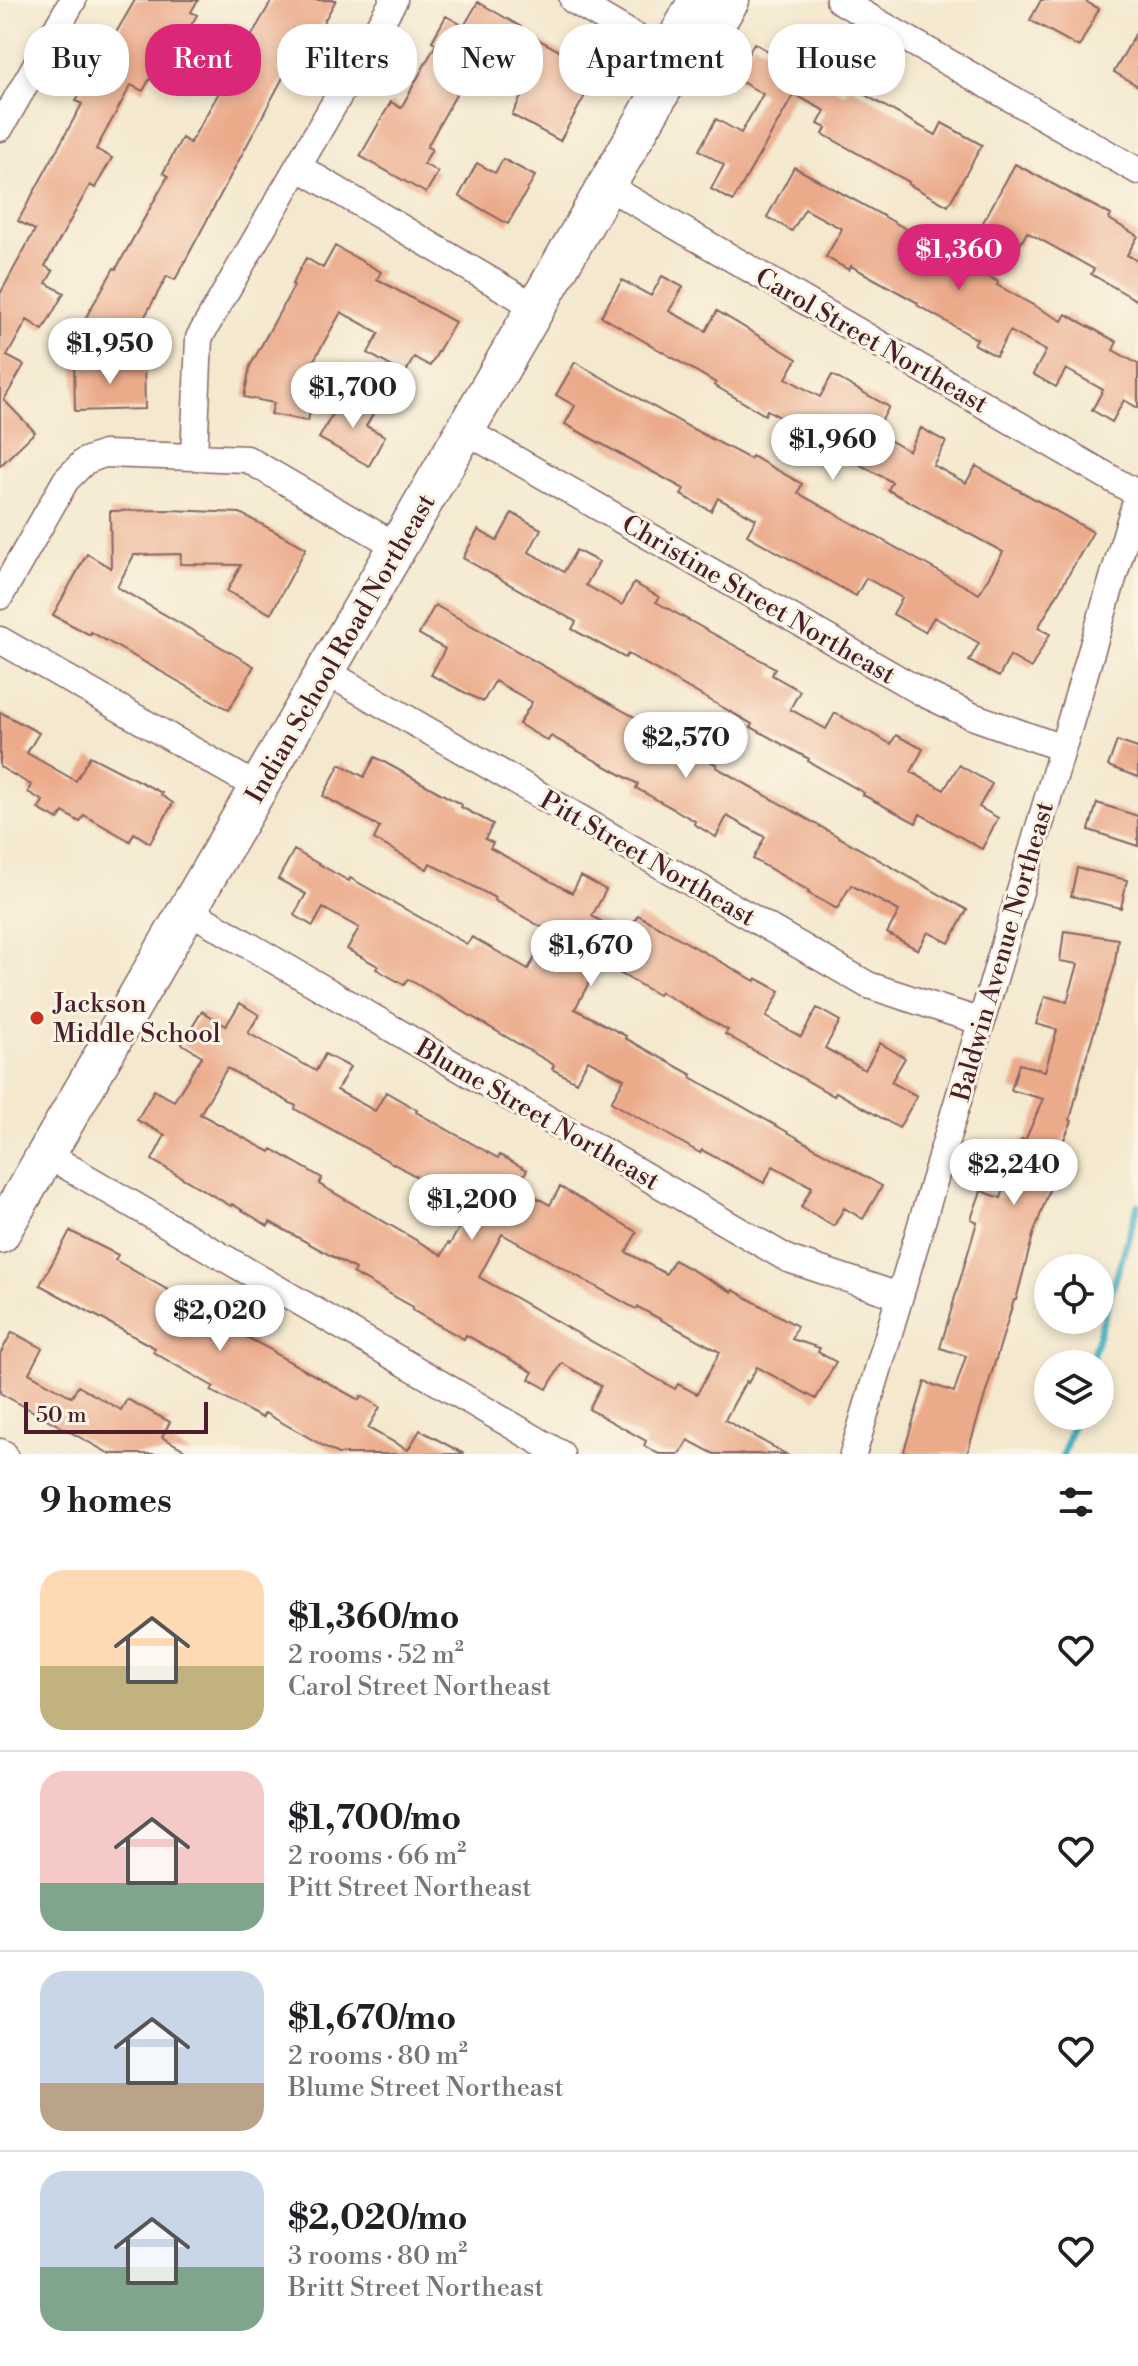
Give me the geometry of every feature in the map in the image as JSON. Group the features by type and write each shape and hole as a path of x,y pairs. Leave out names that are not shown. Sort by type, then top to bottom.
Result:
{"street":[{"path":"0,128 73,0"},
{"path":"194,457 199,338 394,0"},
{"path":"573,0 614,24"},
{"name":"Indian School Road Northeast","path":"685,24 698,0"},
{"name":"Indian School Road Northeast","path":"716,24 730,0"},
{"path":"839,0 1138,171"},
{"name":"Indian School Road Northeast","path":"0,1234 659,96"},
{"path":"298,167 537,308"},
{"name":"Carol Street Northeast","path":"607,186 1138,494"},
{"name":"Christine Street Northeast","path":"466,431 923,693 972,716 1062,748"},
{"path":"0,596 66,480 85,461 104,454 247,459 398,547"},
{"name":"Baldwin Avenue Northeast","path":"853,1454 1138,494"},
{"path":"0,640 259,788"},
{"name":"Pitt Street Northeast","path":"325,671 868,985 982,1022"},
{"name":"Blume Street Northeast","path":"188,910 788,1259 899,1296"},
{"path":"46,1154 561,1454"}],"building":[{"path":"135,0 198,0 191,12 197,15 192,24 145,24 143,91 131,85 129,89 129,24 121,24"},
{"path":"272,0 336,0 323,24 277,24 277,89 175,280 167,276 131,342 86,317 168,176 163,173 182,138 190,143 217,96 261,96 261,24 258,24"},
{"path":"1041,0 1083,0 1099,9 1079,47 1030,20"},
{"path":"478,2 516,24 465,24"},
{"path":"446,16 460,24 442,24"},
{"path":"1138,29 1138,86 1114,72"},
{"path":"543,42 559,51 559,96 585,96 560,141 512,115 522,96 543,96"},
{"path":"754,43 768,51 768,96 793,96 733,201 711,189 724,165 699,150 716,119 741,133 763,94 752,88"},
{"path":"433,49 433,96 455,96 427,147 432,149 424,164 438,172 426,193 360,156 391,102 401,108 408,96 417,96 417,79"},
{"path":"79,96 125,96 96,149 112,158 95,188 90,185 45,266 53,271 46,283 64,293 43,330 27,320 7,356 24,365 4,400 35,432 0,466 0,294 35,230 18,221 82,104 76,101"},
{"path":"798,96 867,96 936,135 942,123 982,145 948,206 823,134 826,128 818,124 825,111"},
{"path":"503,159 535,176 508,224 459,196 477,163 495,173"},
{"path":"1015,164 1111,215 1109,219 1138,236 1127,255 1138,261 1138,301 1091,274 1094,269 1027,232 1019,247 981,226"},
{"path":"794,167 1062,321 1066,314 1117,342 1113,350 1138,364 1138,408 1124,400 1112,422 1092,410 1103,390 1066,369 1056,387 1033,374 1046,351 1010,331 996,356 974,344 977,339 918,303 851,266 849,270 826,257 842,229 805,209 792,231 767,217"},
{"path":"335,246 381,272 377,279 455,322 430,366 414,357 405,374 368,353 379,333 341,312 305,376 316,379 308,421 271,414 274,403 244,397 250,366 306,258 323,268"},
{"path":"662,276 683,287 669,311 706,331 717,311 797,359 786,378 820,397 832,375 889,407 875,432 909,451 921,428 946,442 933,465 966,483 976,466 1093,532 1038,628 1050,634 1031,668 1010,656 999,677 969,661 979,643 934,617 925,632 893,614 902,598 866,578 856,596 747,535 756,519 718,498 711,511 681,495 684,489 565,424 575,406 556,395 575,362 691,428 750,459 752,456 802,484 798,493 979,594 1003,552 888,490 892,482 835,451 837,449 767,410 765,415 601,316 622,280 651,296"},
{"path":"144,361 145,409 75,411 74,363"},
{"path":"345,392 376,409 366,426 385,436 369,466 319,438"},
{"path":"110,511 240,513 306,548 271,614 227,591 241,565 180,564 181,554 134,555 117,587 254,666 229,710 91,632 90,635 53,615 87,554 111,568"},
{"path":"512,513 541,529 529,552 564,572 576,550 599,562 586,585 622,605 634,583 659,597 656,602 775,668 772,675 800,691 790,709 826,729 835,713 891,744 896,735 923,749 911,772 944,790 959,765 992,784 979,807 998,818 982,849 920,814 916,823 863,795 809,759 751,727 752,724 628,654 625,658 572,629 576,622 463,558 478,530 497,541"},
{"path":"435,605 967,910 949,943 928,932 918,950 887,933 899,911 851,885 837,909 808,893 753,859 765,837 727,816 716,837 694,824 695,821 636,788 638,784 551,736 548,741 519,724 532,702 495,681 483,702 431,675 445,649 419,634"},
{"path":"0,712 39,733 27,753 76,781 90,756 162,793 173,803 150,843 134,833 130,841 84,815 80,822 63,812 58,820 38,809 43,801 28,792 31,785 0,767"},
{"path":"1117,741 1138,748 1138,777 1108,766"},
{"path":"375,757 493,824 485,839 493,843 490,848 572,893 581,876 606,890 592,916 626,935 638,915 755,981 756,978 780,991 766,1017 801,1037 817,1008 840,1021 825,1048 865,1070 880,1043 905,1058 891,1082 917,1096 899,1128 836,1092 834,1096 725,1034 728,1030 600,962 575,1009 882,1186 863,1219 844,1208 834,1226 801,1207 812,1187 773,1166 764,1183 702,1150 700,1153 611,1102 624,1079 588,1060 576,1082 552,1069 554,1065 408,979 404,985 376,969 378,966 347,949 359,928 323,908 313,926 294,915 306,894 278,879 294,850 467,944 472,937 528,969 550,932 430,863 427,869 374,839 380,827 323,796 340,764 364,777"},
{"path":"1097,803 1138,816 1138,846 1089,830"},
{"path":"1077,868 1127,880 1121,908 1071,896"},
{"path":"1064,931 1118,939 1114,969 1088,1051 1072,1121 1045,1182 1051,1185 967,1454 903,1454 925,1382 954,1392 966,1356 940,1348 977,1222 971,1219 981,1191 1001,1198 1022,1139 1025,1141 1043,1099 1011,1090 1019,1064 1045,1071 1057,1030 1036,1024 1045,996 1067,1002 1078,964 1060,961"},
{"path":"240,1003 259,1015 248,1033 316,1071 325,1054 350,1067 337,1090 375,1111 386,1092 498,1158 500,1155 527,1170 517,1187 550,1205 560,1187 637,1232 626,1252 666,1274 674,1260 797,1326 792,1339 820,1348 818,1352 836,1362 816,1399 757,1367 725,1420 786,1454 714,1454 688,1440 680,1454 659,1454 644,1446 646,1441 589,1409 601,1386 562,1363 547,1389 529,1379 533,1372 466,1335 464,1339 353,1273 355,1269 270,1222 268,1226 152,1160 165,1135 137,1120 154,1090 174,1101 202,1056 182,1044 202,1011 226,1026","holes":["227,1068 471,1207 442,1255 319,1184 322,1178 272,1149 270,1152 200,1114","502,1234 720,1352 697,1394 678,1384 675,1389 479,1277"]},
{"path":"70,1231 118,1255 115,1260 184,1299 186,1295 218,1313 214,1320 359,1400 361,1396 380,1407 368,1428 408,1450 420,1430 464,1454 338,1454 265,1413 262,1418 211,1391 214,1387 153,1352 155,1348 40,1285"},
{"path":"12,1332 42,1348 29,1373 72,1397 78,1386 121,1410 127,1399 170,1422 162,1437 192,1454 110,1454 0,1393 0,1354"}],"waterway":[{"path":"1094,1350 1138,1205"},
{"path":"1063,1454 1071,1430"}],"place":[{"name":"Jackson Middle School","path":"37,1018"}]}
